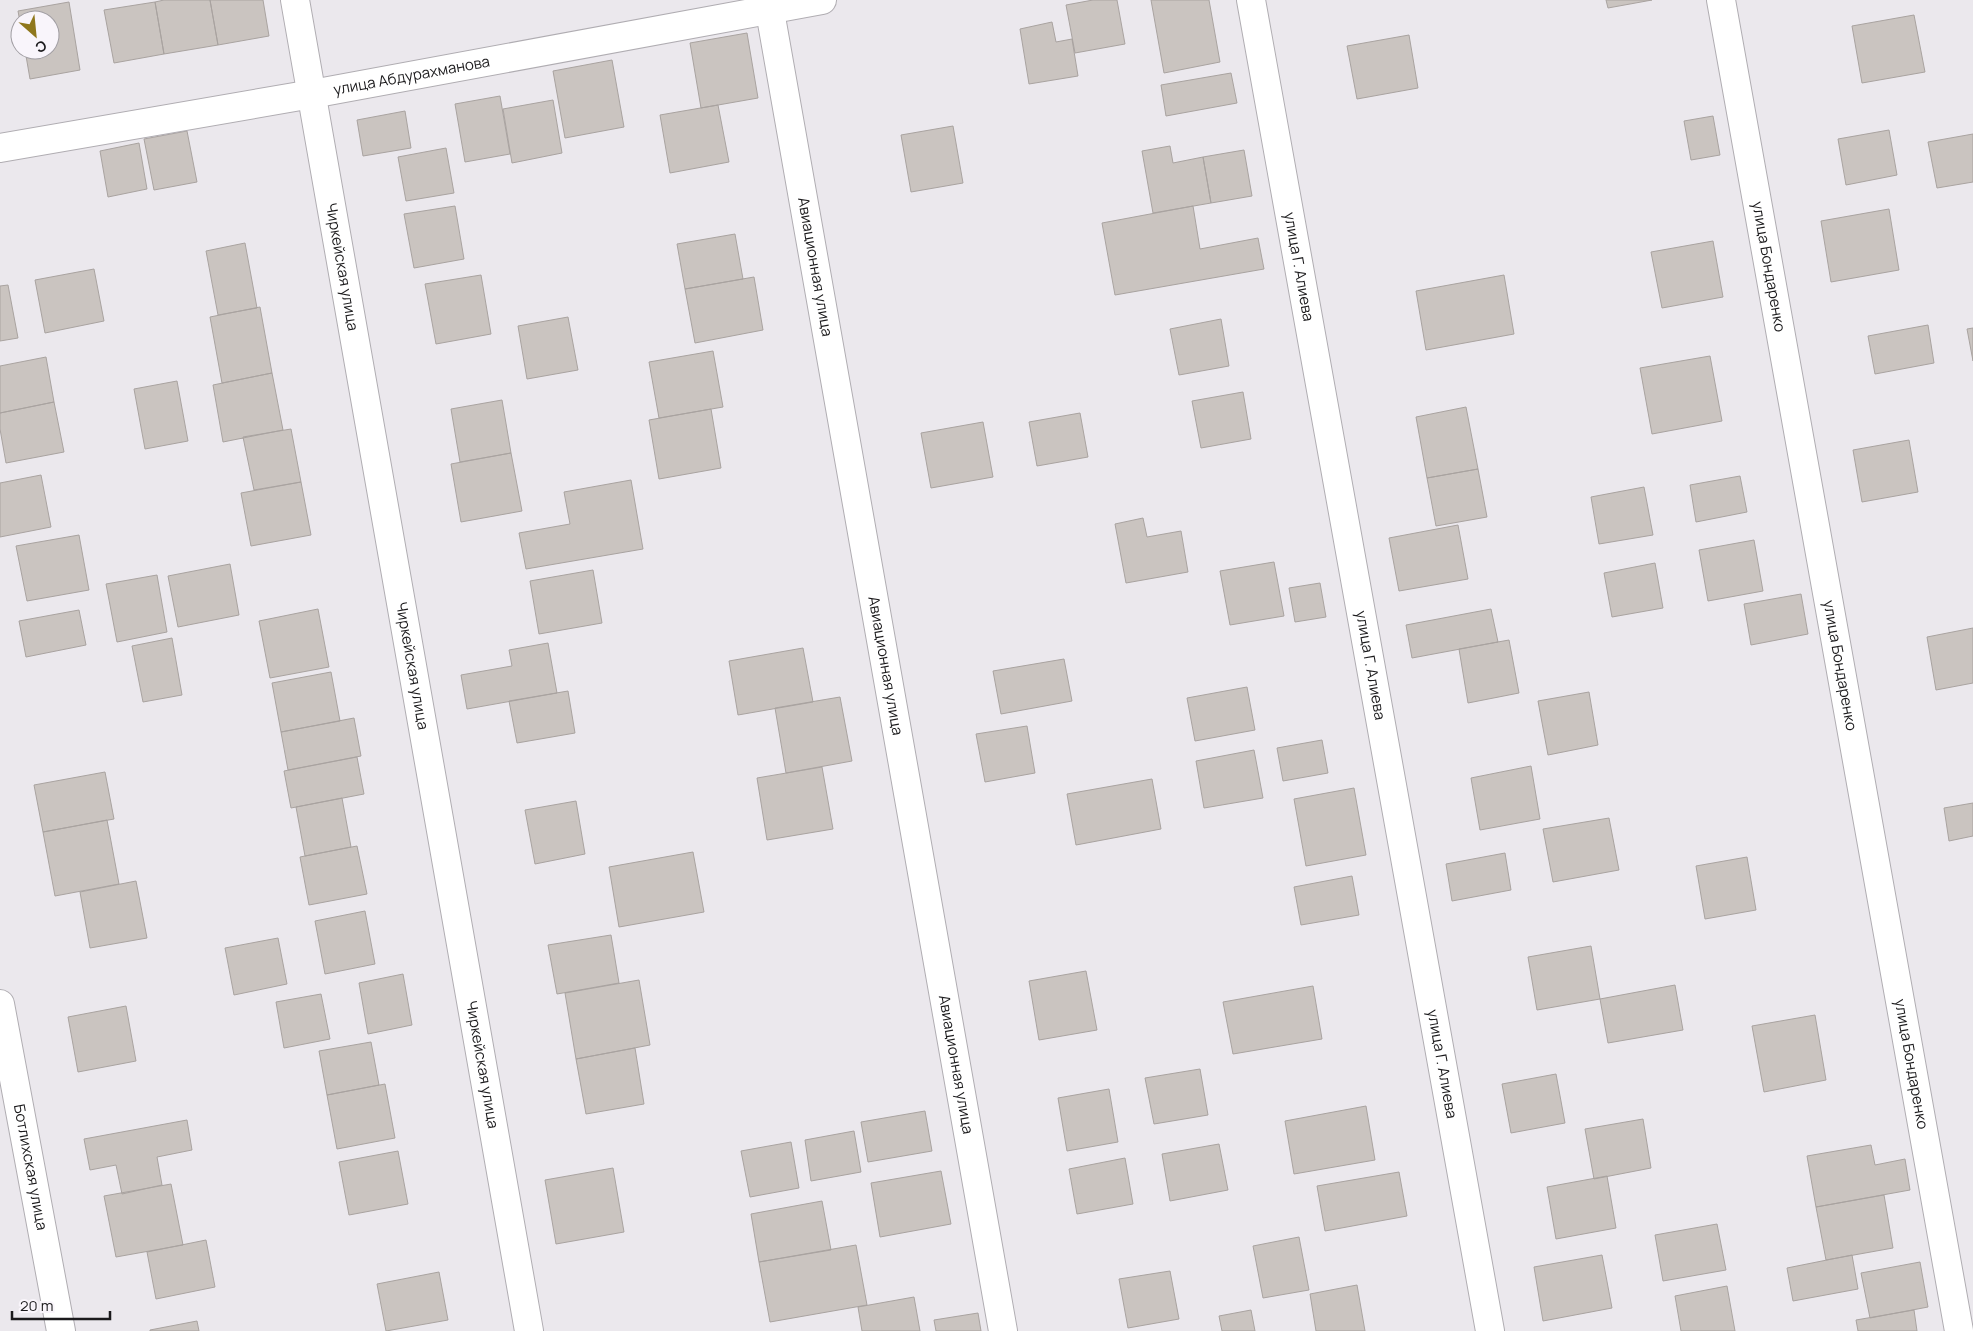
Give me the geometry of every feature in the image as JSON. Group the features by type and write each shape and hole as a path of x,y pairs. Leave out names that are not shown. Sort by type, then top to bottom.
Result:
{"street":[{"name":"Чиркейская улица","path":"295,0 529,1331"},
{"name":"улица Абдурахманова","path":"0,148 312,94 768,5 822,0"},
{"name":"улица Г. Алиева","path":"1251,0 1490,1331"},
{"name":"улица Бондаренко","path":"1721,0 1959,1331"},
{"name":"Авиационная улица","path":"768,5 1003,1331"},
{"name":"Ботлихская улица","path":"0,1004 61,1331"}],"building":[{"path":"164,0 210,0 218,45 164,54 155,2"},
{"path":"210,0 263,0 269,36 218,45"},
{"path":"1093,0 1117,0 1125,44 1075,53 1066,5"},
{"path":"1151,0 1209,0 1220,62 1164,73"},
{"path":"1606,0 1652,0 1608,8"},
{"path":"69,2 80,70 30,79 27,60 60,60 60,10 24,10"},
{"path":"155,2 164,54 114,63 104,10"},
{"path":"1914,15 1925,72 1862,83 1852,26"},
{"path":"1052,22 1056,42 1072,39 1078,76 1029,84 1020,29"},
{"path":"747,33 758,98 701,108 690,43"},
{"path":"1409,35 1418,88 1357,99 1347,46"},
{"path":"612,60 624,127 565,138 553,71"},
{"path":"1231,73 1237,103 1166,116 1161,85"},
{"path":"500,96 510,154 465,162 455,104"},
{"path":"553,100 562,153 512,163 503,109"},
{"path":"718,105 729,162 670,173 660,115"},
{"path":"405,111 411,148 363,156 357,120"},
{"path":"1713,116 1720,155 1691,160 1684,121"},
{"path":"953,126 963,183 911,192 901,135"},
{"path":"1889,130 1897,175 1846,185 1838,139"},
{"path":"187,131 197,182 154,190 144,139"},
{"path":"1973,134 1973,182 1937,188 1928,142"},
{"path":"139,143 147,189 108,197 100,151"},
{"path":"1170,146 1173,163 1203,157 1211,203 1153,213 1142,151"},
{"path":"446,148 454,193 406,201 398,157"},
{"path":"1244,150 1252,196 1211,203 1203,157"},
{"path":"455,206 464,259 414,268 404,214"},
{"path":"1193,206 1200,249 1258,238 1264,269 1115,295 1102,223"},
{"path":"1889,209 1899,270 1831,282 1821,221"},
{"path":"735,234 743,279 685,289 677,244"},
{"path":"1713,241 1723,297 1662,308 1651,252"},
{"path":"245,243 257,308 218,315 206,251"},
{"path":"94,269 104,321 45,333 35,280"},
{"path":"481,275 491,334 436,344 425,284"},
{"path":"1504,275 1514,334 1426,350 1416,291"},
{"path":"754,277 763,330 695,343 685,289"},
{"path":"8,285 18,338 0,341 0,286"},
{"path":"260,307 272,373 222,383 210,317"},
{"path":"568,317 578,370 527,379 518,326"},
{"path":"1221,319 1229,366 1179,375 1170,329"},
{"path":"1928,325 1934,363 1875,374 1868,336"},
{"path":"1973,328 1973,361 1967,329"},
{"path":"713,351 723,407 659,418 649,362"},
{"path":"1710,356 1722,421 1652,434 1640,368"},
{"path":"46,357 54,402 0,413 0,366"},
{"path":"272,373 283,430 223,442 213,385"},
{"path":"177,381 188,441 145,449 134,389"},
{"path":"1243,392 1251,439 1201,448 1192,401"},
{"path":"502,400 511,453 460,462 451,409"},
{"path":"54,402 64,452 6,463 0,429 0,413"},
{"path":"1466,407 1478,469 1427,478 1416,417"},
{"path":"711,409 721,468 659,479 649,420"},
{"path":"1080,413 1088,457 1037,466 1029,422"},
{"path":"983,422 993,477 931,488 921,433"},
{"path":"291,429 301,482 254,490 243,437"},
{"path":"1909,440 1918,492 1862,502 1853,450"},
{"path":"511,453 522,511 461,522 451,464"},
{"path":"1478,469 1487,517 1436,526 1427,478"},
{"path":"41,475 51,527 0,537 0,483"},
{"path":"1740,476 1747,512 1696,522 1690,485"},
{"path":"631,480 643,549 526,569 519,533 570,524 564,492"},
{"path":"301,482 311,535 251,546 241,493"},
{"path":"1644,487 1653,535 1599,544 1591,497"},
{"path":"1143,518 1147,537 1181,531 1188,572 1126,583 1115,524"},
{"path":"1458,525 1468,579 1399,591 1389,538"},
{"path":"79,535 89,590 27,601 16,546"},
{"path":"1754,540 1763,591 1708,601 1699,550"},
{"path":"1274,562 1284,616 1230,625 1220,571"},
{"path":"1655,563 1663,608 1612,617 1604,573"},
{"path":"230,564 239,615 178,627 168,576"},
{"path":"593,570 602,623 539,634 530,581"},
{"path":"157,575 167,632 117,642 106,584"},
{"path":"1320,583 1326,617 1295,622 1289,588"},
{"path":"1801,594 1808,634 1751,645 1744,604"},
{"path":"318,609 329,667 270,678 259,621"},
{"path":"1491,609 1498,642 1412,658 1406,625"},
{"path":"79,610 86,645 26,657 19,621"},
{"path":"1973,628 1973,683 1936,690 1927,637"},
{"path":"172,638 182,695 143,702 132,646"},
{"path":"1509,640 1519,693 1468,703 1459,649"},
{"path":"548,643 557,693 467,709 461,675 512,666 509,650"},
{"path":"803,648 813,702 738,715 729,661"},
{"path":"1064,659 1072,701 1001,714 993,671"},
{"path":"331,672 340,721 281,732 272,683"},
{"path":"1247,687 1255,730 1195,741 1187,698"},
{"path":"568,691 575,733 517,743 509,701"},
{"path":"1589,692 1598,745 1548,755 1538,701"},
{"path":"840,697 852,761 786,773 775,708"},
{"path":"354,718 361,756 288,770 281,732"},
{"path":"1027,726 1035,773 985,782 976,734"},
{"path":"1322,740 1328,773 1283,781 1277,748"},
{"path":"1254,750 1263,798 1204,808 1196,761"},
{"path":"357,757 364,794 291,808 284,771"},
{"path":"1531,766 1540,819 1480,830 1471,778"},
{"path":"822,767 833,829 767,840 757,778"},
{"path":"105,772 114,819 43,832 34,785"},
{"path":"1152,779 1161,829 1076,845 1067,794"},
{"path":"1354,788 1366,855 1306,866 1294,799"},
{"path":"342,798 351,847 305,856 296,807"},
{"path":"576,801 585,854 535,864 525,810"},
{"path":"1973,803 1973,836 1949,841 1944,808"},
{"path":"1609,818 1619,870 1553,882 1543,829"},
{"path":"107,820 119,884 55,896 43,832"},
{"path":"357,846 367,894 309,905 300,857"},
{"path":"693,852 704,912 619,927 609,867"},
{"path":"1505,853 1511,890 1452,901 1446,864"},
{"path":"1747,857 1756,910 1705,919 1696,866"},
{"path":"1352,876 1359,915 1301,925 1294,887"},
{"path":"136,881 147,938 90,948 80,892"},
{"path":"365,911 375,964 325,974 315,921"},
{"path":"611,935 619,983 557,994 548,945"},
{"path":"278,938 287,984 234,995 225,948"},
{"path":"1591,946 1600,999 1537,1010 1528,957"},
{"path":"1086,971 1097,1030 1039,1040 1029,981"},
{"path":"403,974 412,1025 368,1034 359,983"},
{"path":"639,980 650,1045 576,1059 565,993"},
{"path":"1675,985 1683,1030 1608,1043 1600,999"},
{"path":"1313,986 1322,1039 1233,1054 1223,1002"},
{"path":"321,994 330,1039 284,1048 276,1002"},
{"path":"126,1006 136,1061 78,1072 68,1017"},
{"path":"1815,1015 1826,1080 1764,1092 1752,1026"},
{"path":"371,1042 379,1085 327,1095 319,1051"},
{"path":"635,1048 644,1104 586,1114 576,1059"},
{"path":"1200,1069 1208,1115 1154,1124 1145,1078"},
{"path":"1556,1074 1565,1123 1511,1133 1502,1084"},
{"path":"385,1084 395,1138 337,1149 327,1095"},
{"path":"1109,1089 1118,1142 1067,1151 1058,1098"},
{"path":"1366,1106 1375,1160 1294,1174 1285,1121"},
{"path":"925,1111 932,1151 868,1162 861,1122"},
{"path":"1643,1119 1651,1168 1594,1179 1585,1129"},
{"path":"187,1120 192,1150 157,1157 162,1185 122,1194 116,1165 90,1170 84,1139"},
{"path":"854,1131 861,1172 811,1181 805,1140"},
{"path":"791,1142 799,1188 750,1197 741,1151"},
{"path":"1219,1144 1228,1190 1170,1201 1162,1154"},
{"path":"1871,1145 1875,1165 1905,1159 1910,1190 1816,1207 1807,1156"},
{"path":"398,1151 408,1204 349,1215 339,1162"},
{"path":"1125,1158 1133,1204 1077,1214 1069,1169"},
{"path":"613,1168 624,1232 556,1244 545,1180"},
{"path":"941,1171 951,1224 880,1237 871,1183"},
{"path":"1399,1172 1407,1216 1325,1231 1317,1186"},
{"path":"1607,1176 1616,1228 1556,1239 1547,1187"},
{"path":"171,1184 183,1245 116,1257 104,1196"},
{"path":"1884,1195 1893,1248 1826,1260 1816,1207"},
{"path":"822,1201 831,1250 759,1262 751,1214"},
{"path":"1717,1224 1726,1270 1663,1281 1655,1235"},
{"path":"1299,1237 1309,1290 1263,1298 1253,1246"},
{"path":"206,1240 215,1287 156,1299 147,1252"},
{"path":"856,1245 867,1305 770,1322 759,1262"},
{"path":"1602,1255 1612,1308 1543,1321 1534,1267"},
{"path":"1852,1255 1858,1289 1793,1301 1787,1268"},
{"path":"1920,1262 1928,1307 1870,1318 1861,1273"},
{"path":"1170,1271 1179,1319 1128,1328 1119,1279"},
{"path":"439,1272 448,1320 386,1331 377,1284"},
{"path":"1357,1285 1365,1331 1316,1331 1310,1294"},
{"path":"1727,1286 1735,1331 1681,1331 1675,1296"},
{"path":"914,1297 920,1331 862,1331 858,1307"},
{"path":"1251,1310 1255,1331 1222,1331 1219,1316"},
{"path":"1914,1310 1917,1331 1858,1331 1856,1320"},
{"path":"978,1313 981,1331 936,1331 934,1320"},
{"path":"197,1321 199,1331 150,1331 150,1330"}]}
